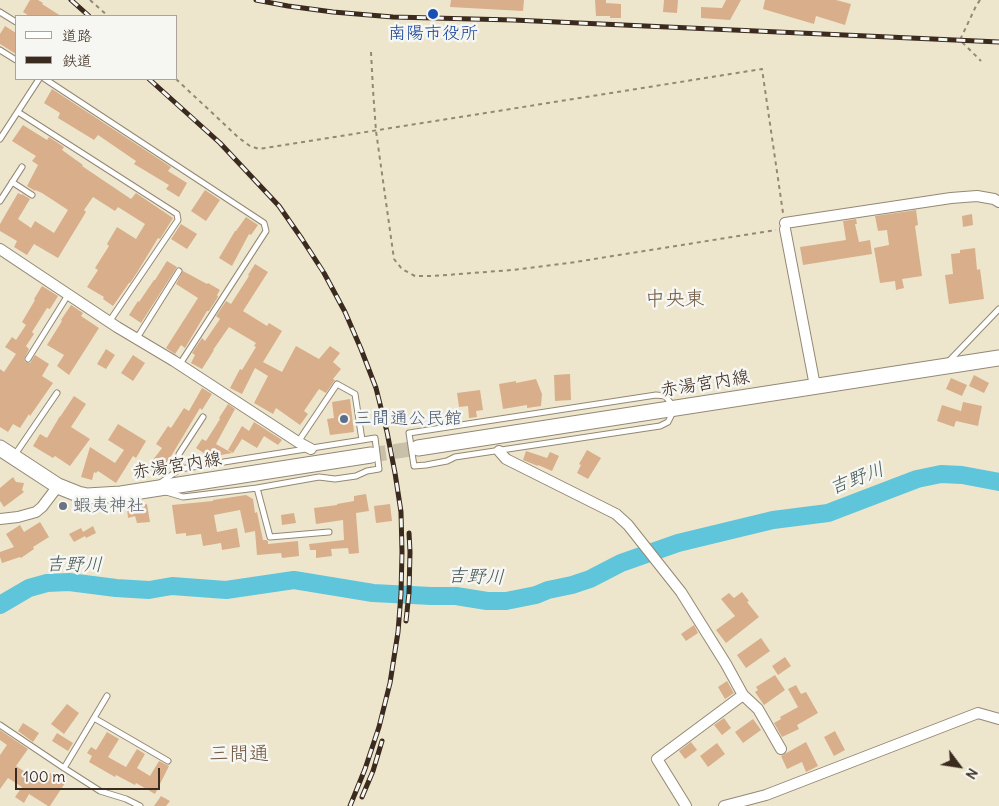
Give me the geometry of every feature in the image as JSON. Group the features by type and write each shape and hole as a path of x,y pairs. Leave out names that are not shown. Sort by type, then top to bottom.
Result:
{"main road":[{"name":"赤湯宮内線","path":"418,448 999,358"},
{"name":"赤湯宮内線","path":"0,448 58,486 87,496 121,494 371,455"}],"street":[{"path":"814,386 785,226 951,198 977,196 994,199 999,202"},
{"path":"0,249 109,322 298,442 311,448"},
{"path":"499,451 506,459 616,514 628,525 681,592 743,695 758,709 781,749"},
{"path":"0,519 36,512 58,486"},
{"path":"686,806 657,759 743,695"},
{"path":"724,806 766,795 978,714 999,719"}],"lane":[{"path":"0,12 15,21"},
{"path":"0,50 15,59"},
{"path":"0,139 38,80"},
{"path":"48,80 264,224 266,231 179,365"},
{"path":"18,112 177,214 178,220 109,322"},
{"path":"0,201 22,167"},
{"path":"12,182 32,195"},
{"path":"136,338 180,272"},
{"path":"28,359 68,295"},
{"path":"945,366 999,309"},
{"path":"298,442 337,384 355,394 362,440"},
{"path":"14,457 56,393"},
{"path":"656,395 665,396 675,408 668,422 660,426 455,457 447,461 414,466 409,433 656,395"},
{"path":"180,469 178,454 203,417"},
{"path":"375,438 380,468 356,476 335,479 319,477 257,488 183,497 153,488 180,469 375,438"},
{"path":"257,488 270,537 329,532"},
{"path":"64,768 107,696"},
{"path":"94,718 168,761"},
{"path":"0,725 100,791 126,799 140,806"}],"path":[{"path":"90,0 107,15"},
{"path":"980,0 960,40 981,61"},
{"path":"177,80 239,138 250,146 259,149 376,130 762,69 785,226 569,263 531,268 415,276 402,269 394,259 376,130 371,52"}],"building":[{"path":"30,0 38,0 59,15 28,15 23,12"},
{"path":"451,0 524,0 523,11 450,7"},
{"path":"595,0 606,0 606,3 621,4 621,18 596,16"},
{"path":"664,0 678,0 677,13 663,12"},
{"path":"726,0 741,0 730,20 701,18 701,7 722,8"},
{"path":"765,0 836,0 851,4 845,25 816,16 814,24 763,9"},
{"path":"5,26 15,32 15,53 0,44 0,34"},
{"path":"52,89 171,167 168,171 187,183 179,197 166,189 169,185 134,164 136,161 98,135 94,140 58,118 60,113 44,103"},
{"path":"23,125 47,140 49,137 64,147 62,150 82,166 131,199 136,193 173,218 113,306 103,299 104,297 87,287 98,270 95,268 109,246 107,244 117,227 136,239 145,224 118,207 115,211 93,197 58,258 34,244 27,255 14,247 17,241 0,231 0,224 18,193 30,199 18,219 31,228 35,221 54,233 68,210 42,193 27,186 38,165 32,161 36,156 12,141"},
{"path":"205,190 220,200 206,221 191,211"},
{"path":"916,210 918,225 915,226 922,276 902,279 904,288 896,290 895,281 880,283 874,248 889,245 887,230 878,231 875,216"},
{"path":"972,214 973,225 963,227 962,216"},
{"path":"246,217 258,225 251,235 249,234 232,266 219,258"},
{"path":"856,219 857,224 855,224 859,242 870,240 872,254 803,265 800,247 846,240 843,221"},
{"path":"181,224 197,234 187,249 171,239"},
{"path":"975,248 977,270 980,269 984,299 949,304 945,275 953,274 951,254 960,253 960,250"},
{"path":"167,261 177,267 141,323 129,315"},
{"path":"255,264 268,272 243,311 267,326 269,323 282,331 263,362 282,372 296,346 319,359 330,346 340,353 333,362 341,369 333,379 335,380 326,393 319,389 304,411 308,414 300,425 276,408 273,414 254,403 268,376 255,368 242,394 230,388 240,369 242,370 256,347 254,346 256,343 229,327 202,369 191,363 195,355 192,353 202,338 205,341 220,319 216,316 226,301 231,304"},
{"path":"183,271 220,290 217,295 218,297 209,311 207,311 185,348 181,345 175,354 166,348 198,298 176,284"},
{"path":"42,286 58,296 50,309 47,308 32,332 34,334 26,346 29,349 24,359 25,362 30,363 35,355 49,364 42,376 53,383 20,428 13,424 8,432 0,427 0,369 4,372 16,354 5,347 12,337 16,340 26,325 22,322"},
{"path":"71,305 83,313 81,316 99,328 69,375 57,366 64,355 47,345"},
{"path":"106,349 115,355 106,369 97,364"},
{"path":"133,355 145,363 133,381 121,373"},
{"path":"570,374 571,400 555,401 554,375"},
{"path":"974,375 989,383 984,393 969,386"},
{"path":"951,378 967,385 962,396 946,389"},
{"path":"536,379 542,394 541,406 527,408 527,405 503,409 499,384"},
{"path":"202,388 212,394 202,410 200,408 159,473 149,465 162,448 156,444 168,426 171,428 184,408 189,411"},
{"path":"480,390 483,410 476,411 477,417 469,418 468,406 459,407 457,393"},
{"path":"74,396 86,404 71,427 90,439 70,466 55,456 53,458 33,446 40,434 47,438"},
{"path":"350,399 354,432 330,435 327,419 334,418 332,402"},
{"path":"963,402 982,406 978,426 956,421 954,427 937,421 942,405 961,411"},
{"path":"228,404 235,409 216,444 232,453 210,457 196,448 202,439 206,441"},
{"path":"254,422 282,440 278,445 264,436 257,448 242,439 233,453 228,450 242,426 249,431"},
{"path":"118,424 146,441 136,458 133,456 116,483 98,471 94,472 92,480 81,477 90,447 115,463 124,450 108,440"},
{"path":"587,450 601,458 588,479 577,473 581,465 579,464"},
{"path":"526,451 547,458 550,452 559,456 552,471 523,460"},
{"path":"13,477 16,482 24,483 22,490 24,492 4,507 0,501 0,488"},
{"path":"366,494 369,511 356,513 359,553 349,554 348,548 331,549 332,556 316,558 316,550 310,550 309,544 344,540 343,520 316,524 314,508 354,501 354,496"},
{"path":"246,495 253,499 263,540 268,541 268,544 298,541 299,556 282,558 281,553 257,555 255,531 245,533 240,510 214,515 217,532 237,528 240,547 222,550 221,543 203,546 201,534 186,536 186,533 176,534 172,505 213,501"},
{"path":"147,504 150,522 137,523 135,516 128,518 127,508"},
{"path":"390,504 392,521 376,523 374,506"},
{"path":"294,513 296,523 282,525 281,515"},
{"path":"40,522 49,537 33,547 34,549 21,558 2,563 0,552 14,547 6,534 20,525 24,532"},
{"path":"93,526 96,533 74,542 69,534 81,528 83,532"},
{"path":"742,592 759,617 726,643 716,630 735,616 721,599 729,593 734,598"},
{"path":"694,625 698,633 686,641 681,634"},
{"path":"761,638 770,651 746,668 737,655"},
{"path":"785,657 791,666 778,675 772,666"},
{"path":"775,675 785,690 764,705 755,692 758,690 756,687"},
{"path":"727,681 734,693 725,699 718,687"},
{"path":"796,685 801,694 806,692 818,713 797,725 799,729 782,737 774,723 781,719 780,717 798,707 788,689"},
{"path":"67,704 79,713 64,734 51,724"},
{"path":"724,718 731,728 722,735 714,725"},
{"path":"753,719 761,730 743,743 735,732"},
{"path":"23,723 39,733 33,742 18,731"},
{"path":"0,730 28,749 16,766 44,784 50,773 65,783 50,806 29,794 24,803 15,797 22,787 8,778 0,789 0,755 7,745 0,740"},
{"path":"835,731 845,750 834,756 824,737"},
{"path":"107,732 119,739 108,757 126,767 137,749 145,754 137,768 150,776 159,761 169,766 155,794 136,783 135,785 116,775 115,777 89,762 92,756 87,753 91,747 96,750"},
{"path":"57,733 73,743 68,751 52,741"},
{"path":"691,742 697,750 685,759 679,751"},
{"path":"806,742 818,766 806,772 802,762 787,769 781,756"},
{"path":"717,743 725,754 708,767 700,756"},
{"path":"161,796 170,801 166,806 154,806"}],"waterway":[{"name":"吉野川","path":"0,605 29,588 47,583 69,582 149,590 172,586 226,590 294,580 373,593 456,596 487,601 506,601 536,595 590,579 621,563 678,543 773,520 828,513 917,479 941,474 962,475 999,482"}],"tunnel":[{"path":"371,455 418,448"}],"railway":[{"path":"71,0 88,15"},
{"path":"256,0 333,12 393,17 513,20 999,42"},
{"path":"150,80 220,143 279,206 324,273 345,312 376,388 387,432 401,512 401,594 398,632 390,683 379,727 350,806"},
{"path":"406,621 409,593 409,533"},
{"path":"362,797 373,771 382,741"}],"place":[{"name":"南陽市役所","path":"433,14"},
{"name":"三間通公民館","path":"344,419"},
{"name":"蝦夷神社","path":"63,506"}],"district":[{"name":"中央東","path":"675,299"},
{"name":"三間通","path":"239,754"}]}
